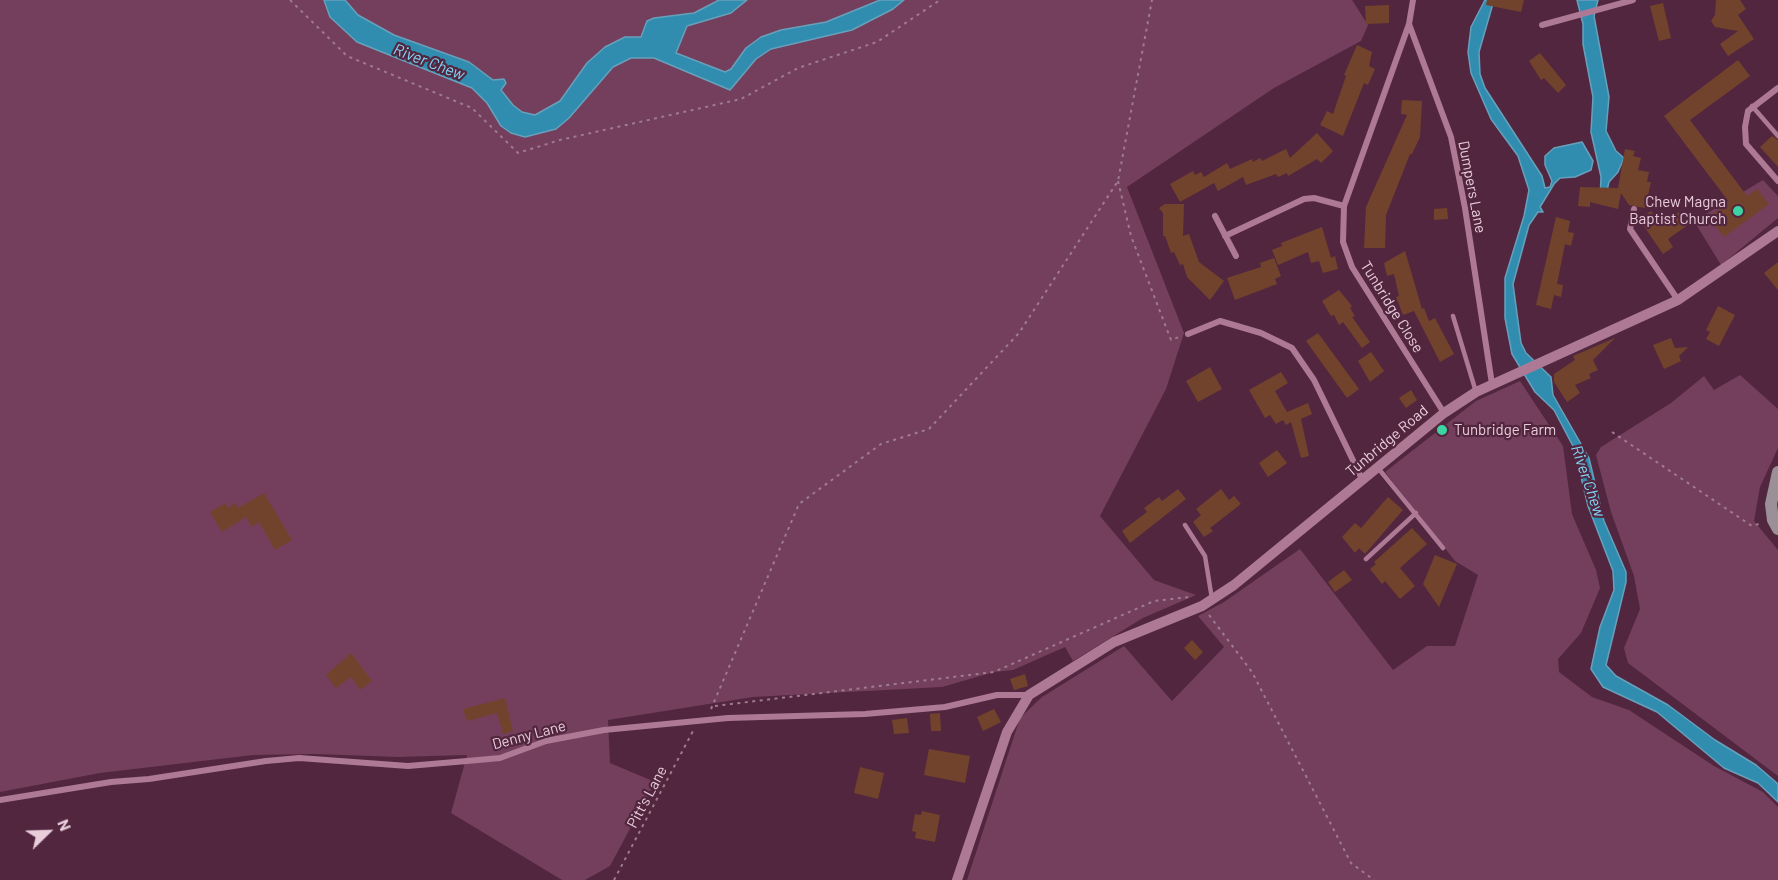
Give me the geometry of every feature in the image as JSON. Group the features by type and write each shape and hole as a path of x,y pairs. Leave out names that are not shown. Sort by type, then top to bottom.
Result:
{"main road":[{"path":"1776,525 1771,496 1778,472"}],"street":[{"name":"Dumpers Lane","path":"1413,0 1409,24 1451,137 1465,208 1492,384"},
{"path":"1542,25 1633,0"},
{"name":"Tunbridge Close","path":"1409,24 1344,206 1343,242 1352,267 1444,413"},
{"path":"1775,89 1748,111 1745,127 1746,144 1778,182"},
{"path":"1225,236 1304,199 1314,198 1344,206"},
{"path":"1634,209 1630,229 1678,300"},
{"path":"1215,216 1236,256"},
{"name":"Tunbridge Road","path":"1029,694 1114,642 1207,602 1271,557 1444,413 1476,392 1678,300 1778,231"},
{"path":"1188,333 1220,321 1261,333 1292,348 1314,380 1362,481"},
{"path":"957,880 1007,732 1029,694"},
{"name":"Denny Lane","path":"0,800 266,761 299,758 408,766 500,758 546,741 604,730 945,707 997,696 1029,694"}],"lane":[{"path":"1752,106 1778,136"},
{"path":"1453,316 1476,392"},
{"path":"1378,468 1443,548"},
{"path":"1366,559 1416,513"},
{"path":"1185,525 1205,556 1207,602"}],"path":[{"path":"290,0 347,56 472,108 518,153 560,140 741,99 798,68 877,42 940,0"},
{"path":"1152,0 1118,180 1019,333 929,429 881,444 799,504 714,706 994,672 1154,601 1191,597 1207,602 1252,672 1351,863 1374,880"},
{"path":"1118,180 1131,236 1171,340 1188,333"},
{"path":"1611,432 1752,526 1776,525"},
{"name":"Pitt's Lane","path":"614,880 697,722 714,706"}],"shaded area":[{"path":"0,0 1352,0 1368,25 1361,41 1274,88 1127,187 1184,333 1166,389 1100,516 1154,580 1196,595 1143,618 1073,661 1065,647 1013,670 994,672 942,687 753,697 608,720 610,763 655,782 610,866 585,880 562,880 451,813 467,755 398,757 316,754 253,755 100,773 0,792"},
{"path":"1763,180 1778,196 1778,218 1721,265 1694,221"},
{"path":"1740,375 1778,409 1778,448 1760,487 1754,521 1778,550 1778,776 1628,663 1624,648 1640,609 1634,576 1611,512 1596,455 1601,447 1671,403 1704,376 1714,390"},
{"path":"1520,381 1563,446 1572,514 1596,570 1600,588 1581,633 1558,659 1559,672 1592,697 1629,710 1714,766 1763,792 1778,807 1778,880 967,880 1020,718 1042,697 1124,646 1172,701 1224,647 1198,616 1224,602 1300,549 1393,670 1427,646 1455,646 1478,575 1455,561 1385,472 1476,401"}],"water":[{"name":"River Chew","path":"324,0 345,0 358,15 394,35 469,62 493,80 504,79 506,83 501,90 513,105 522,112 535,115 560,101 587,63 605,47 625,37 641,37 647,21 654,18 694,13 719,0 747,0 731,13 687,26 676,53 725,72 731,69 746,48 761,37 781,30 826,22 880,0 904,0 893,9 852,30 771,49 756,59 730,90 654,58 631,58 613,67 569,118 556,129 525,137 511,133 501,126 487,103 472,88 357,42 330,17"},
{"name":"River Chew","path":"1485,0 1494,0 1479,52 1480,74 1485,88 1542,176 1545,188 1550,187 1552,181 1545,165 1545,156 1554,148 1582,142 1593,161 1591,170 1575,177 1560,178 1554,184 1540,207 1543,212 1538,212 1529,225 1513,284 1521,343 1526,353 1551,377 1553,395 1589,458 1604,521 1626,572 1626,582 1606,665 1616,676 1668,705 1715,740 1756,765 1778,784 1778,802 1758,783 1724,768 1657,712 1603,687 1591,669 1600,627 1614,590 1613,571 1588,506 1574,448 1554,410 1535,392 1512,354 1505,318 1505,278 1524,216 1529,190 1518,156 1491,119 1471,73 1468,52 1471,27"},
{"path":"1577,0 1598,0 1594,16 1609,97 1606,131 1616,151 1624,158 1618,172 1609,182 1605,199 1600,200 1601,177 1591,132 1593,97 1583,44 1583,24"}],"building":[{"path":"1487,0 1524,0 1521,12 1486,5"},
{"path":"1716,0 1740,0 1746,9 1738,15 1754,39 1728,56 1720,44 1738,31 1715,27 1711,21 1715,15"},
{"path":"1663,3 1671,38 1659,41 1650,6"},
{"path":"1389,5 1389,23 1366,24 1365,6"},
{"path":"1357,45 1372,52 1369,66 1375,69 1368,85 1364,83 1343,136 1320,125 1327,111 1333,114 1346,76 1344,75"},
{"path":"1540,53 1566,85 1558,93 1544,78 1541,80 1529,61"},
{"path":"1738,60 1750,76 1690,120 1747,196 1757,189 1769,204 1724,237 1709,217 1729,202 1664,116"},
{"path":"1402,100 1422,101 1420,137 1410,154 1386,215 1385,248 1364,248 1366,207 1407,115 1401,114"},
{"path":"1317,133 1333,151 1321,163 1317,159 1288,176 1287,173 1278,177 1276,174 1246,185 1243,177 1218,191 1214,183 1180,202 1170,184 1193,171 1195,175 1201,172 1204,177 1227,163 1230,169 1252,159 1253,162 1260,158 1262,161 1286,149 1290,158"},
{"path":"1772,136 1778,140 1778,167 1760,147"},
{"path":"1625,149 1635,151 1633,156 1641,158 1638,170 1649,172 1647,182 1651,182 1645,208 1629,205 1621,193 1618,209 1590,202 1590,207 1578,206 1580,187 1618,188"},
{"path":"1165,204 1184,204 1183,236 1189,234 1199,262 1224,281 1210,300 1187,277 1183,264 1180,265 1174,252 1171,253 1165,236 1163,236 1163,213 1159,208"},
{"path":"1447,208 1448,219 1434,220 1434,209"},
{"path":"1651,211 1661,225 1679,212 1688,225 1668,239 1673,247 1663,254 1639,219"},
{"path":"1556,217 1570,221 1568,232 1574,233 1571,246 1565,244 1557,284 1563,285 1561,297 1554,295 1551,309 1536,305"},
{"path":"1322,227 1331,258 1335,256 1338,269 1323,273 1319,261 1311,263 1308,252 1278,265 1272,250 1282,246 1281,243"},
{"path":"1405,251 1422,309 1424,308 1429,321 1435,318 1454,354 1440,362 1414,311 1403,315 1396,297 1399,296 1394,274 1387,276 1384,263"},
{"path":"1274,258 1281,276 1275,279 1277,284 1235,300 1227,278 1261,267 1260,263"},
{"path":"1778,262 1778,290 1764,273"},
{"path":"1339,290 1352,306 1350,308 1355,316 1352,317 1370,342 1362,348 1343,322 1339,325 1334,315 1331,316 1322,301"},
{"path":"1718,306 1735,315 1719,346 1706,339 1710,332 1706,330"},
{"path":"1318,333 1359,389 1347,398 1306,341"},
{"path":"1615,338 1593,360 1598,370 1589,374 1591,378 1575,385 1580,393 1567,402 1554,382 1554,374 1575,360 1573,356"},
{"path":"1671,338 1675,348 1688,347 1679,356 1681,361 1664,369 1653,345"},
{"path":"1371,352 1384,371 1370,382 1358,361"},
{"path":"1210,367 1222,389 1198,402 1186,381"},
{"path":"1281,372 1288,383 1275,391 1287,412 1308,403 1312,414 1301,419 1309,456 1301,458 1291,422 1286,425 1283,420 1276,424 1270,415 1265,418 1249,390"},
{"path":"1411,390 1417,400 1406,408 1399,398"},
{"path":"1277,450 1287,463 1268,477 1259,463"},
{"path":"1178,489 1186,499 1130,543 1122,531 1147,512 1144,508 1159,497 1162,501"},
{"path":"1221,489 1229,500 1234,496 1241,504 1210,528 1213,531 1204,537 1193,522 1201,515 1196,509"},
{"path":"264,493 292,540 275,550 259,522 252,527 246,517 222,532 210,512 225,503 228,508 235,503 238,508"},
{"path":"1388,497 1403,510 1365,554 1359,548 1355,553 1342,537 1355,523 1361,528"},
{"path":"1412,528 1427,544 1400,568 1415,586 1400,599 1385,581 1382,584 1370,569 1376,564 1374,562"},
{"path":"1435,555 1457,564 1439,607 1423,584"},
{"path":"1344,570 1352,580 1335,592 1328,582"},
{"path":"1192,640 1203,652 1195,660 1184,648"},
{"path":"351,653 372,681 360,690 351,677 336,688 326,675"},
{"path":"1025,674 1028,686 1014,690 1010,679"},
{"path":"505,698 513,731 503,734 497,713 467,721 463,709"},
{"path":"994,709 1001,722 983,731 977,717"},
{"path":"940,713 941,731 931,731 930,714"},
{"path":"907,718 909,733 894,734 892,720"},
{"path":"929,749 970,756 965,783 924,775"},
{"path":"860,767 884,773 878,799 854,793"},
{"path":"922,811 940,815 935,842 915,838 916,832 912,831 915,814 921,815"}],"place":[{"name":"Chew Magna Baptist Church","path":"1738,211"},
{"name":"Tunbridge Farm","path":"1442,430"}]}
